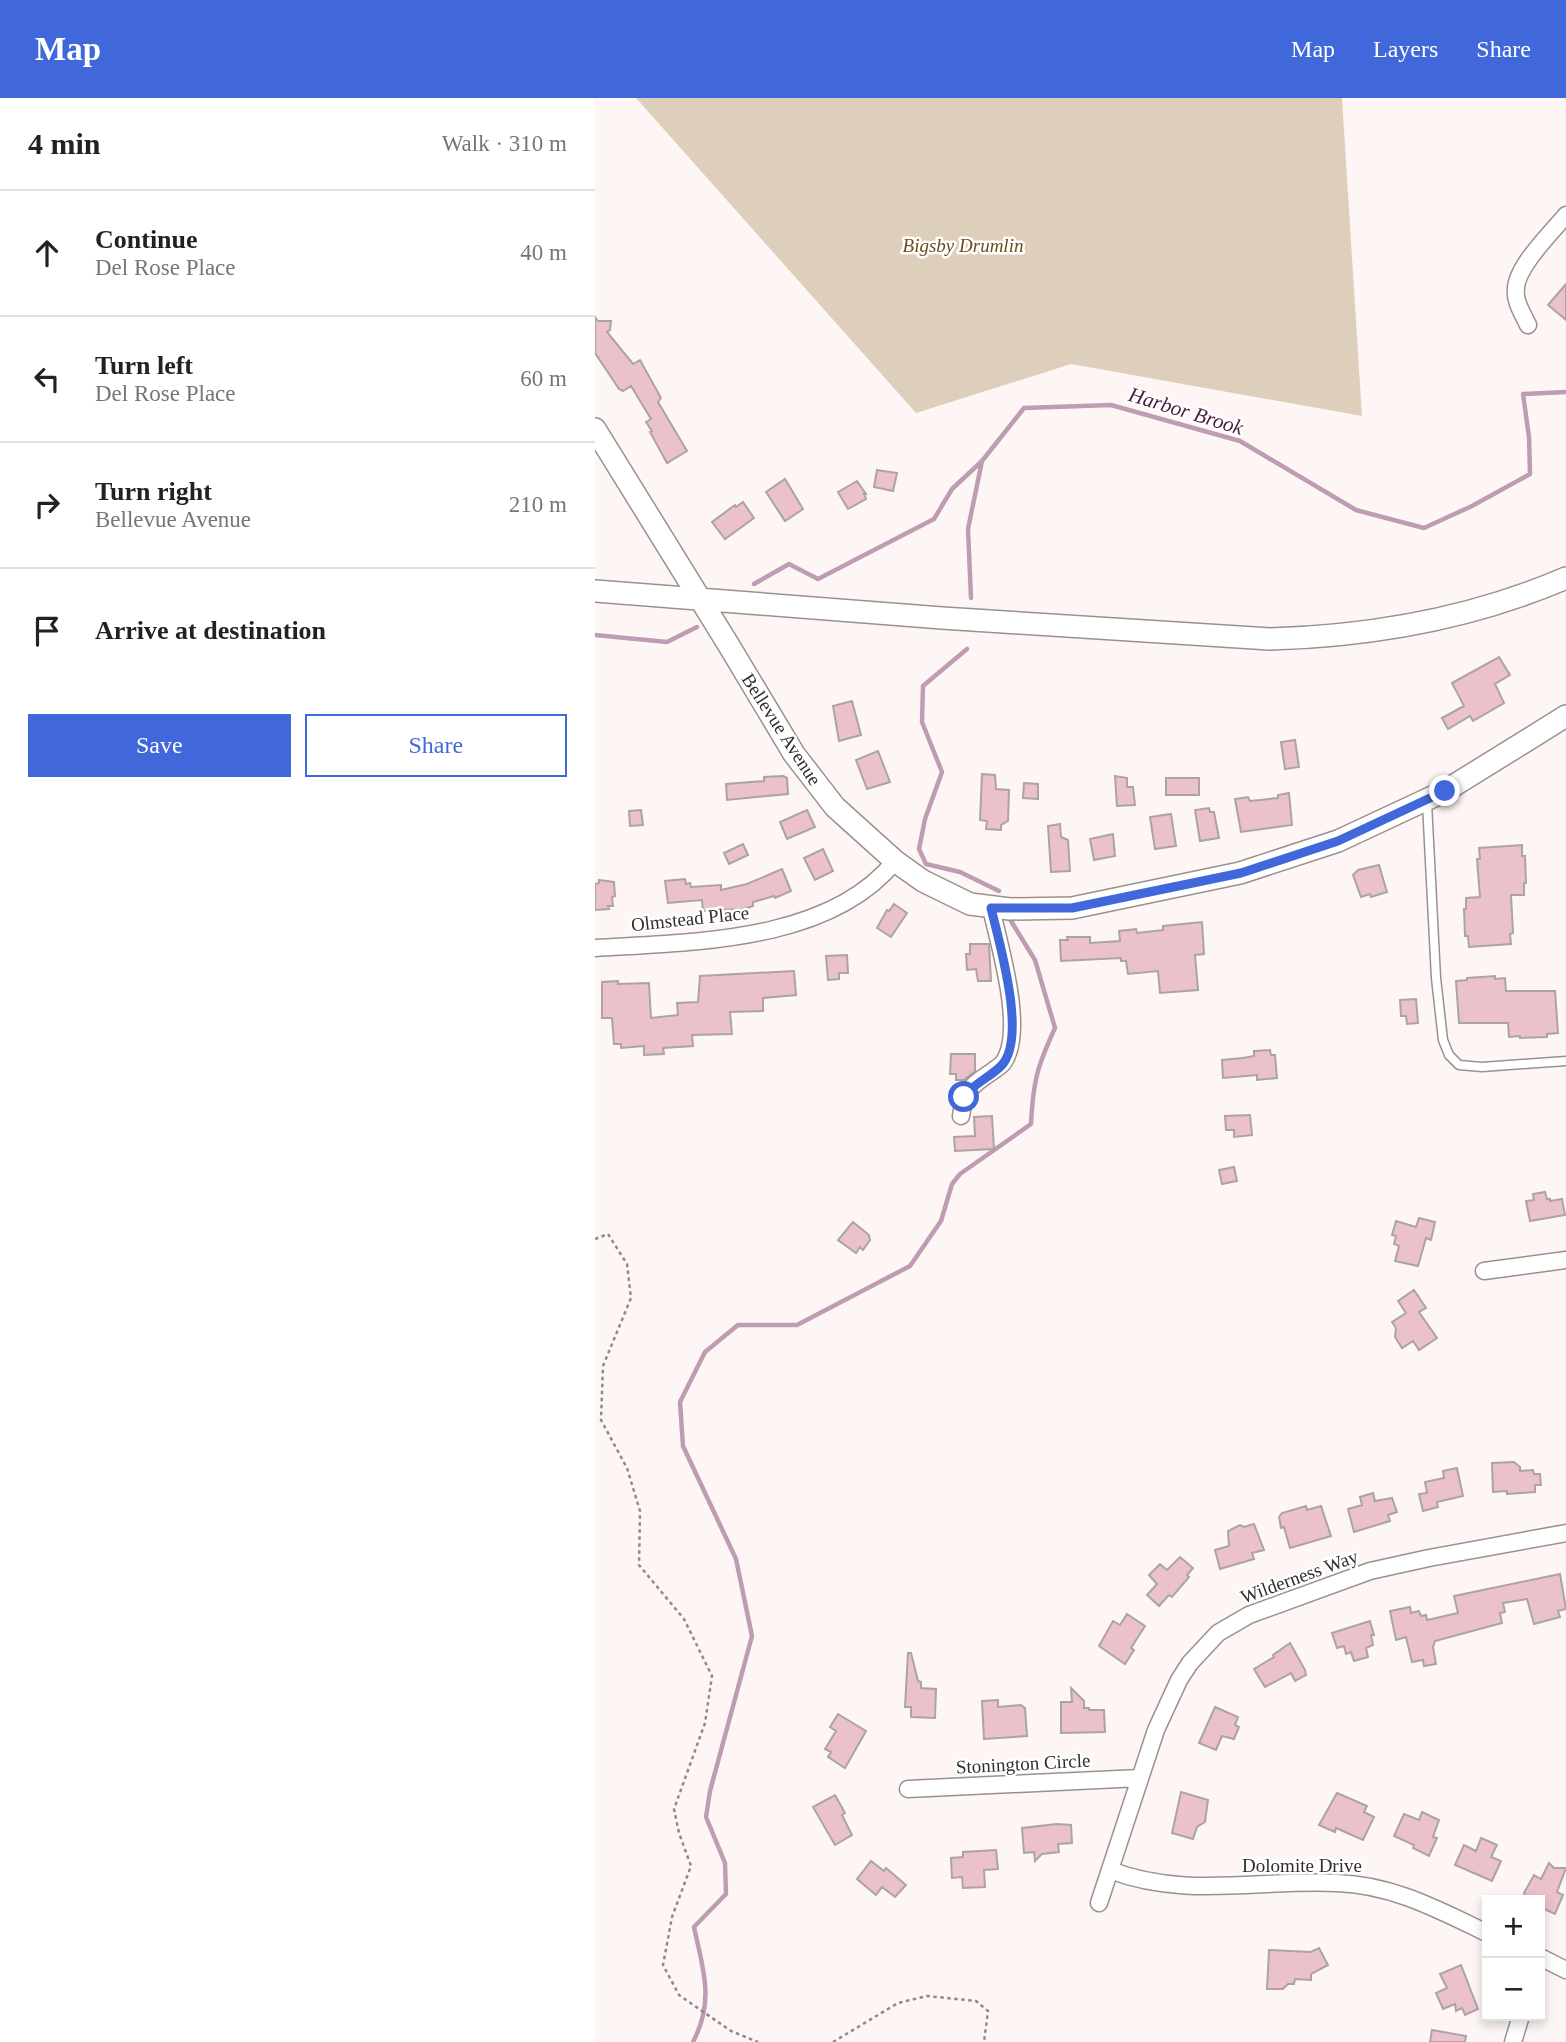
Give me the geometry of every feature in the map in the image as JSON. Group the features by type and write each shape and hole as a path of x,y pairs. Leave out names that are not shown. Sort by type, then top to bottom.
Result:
{"street":[{"path":"1528,325 1517,301 1515,287 1524,267 1566,215"},
{"name":"Bellevue Avenue","path":"595,429 794,754 835,807 895,861 923,881 970,904 991,908 1072,908 1241,873 1338,841 1427,800 1566,716"},
{"path":"595,591 1270,639 1394,629 1496,606 1566,578"},
{"name":"Olmstead Place","path":"595,948 739,937 768,930 829,911 868,888 895,861"},
{"path":"961,1116 964,1097 970,1088 1001,1066 1008,1054 1012,1036 1009,987 991,908"},
{"path":"1485,1271 1566,1260"},
{"name":"Wilderness Way","path":"1099,1903 1156,1730 1179,1680 1190,1663 1219,1633 1249,1615 1370,1572 1429,1558 1566,1533"},
{"name":"Stonington Circle","path":"908,1789 1140,1778"},
{"name":"Dolomite Drive","path":"1110,1870 1135,1880 1193,1886 1336,1883 1371,1886 1396,1892 1482,1931"},
{"path":"1545,1962 1566,1970"},
{"path":"1513,2042 1519,2021"}],"lane":[{"path":"1427,800 1436,978 1443,1040 1449,1055 1459,1065 1482,1067 1566,1061"}],"path":[{"path":"595,1239 608,1234 627,1264 631,1298 603,1366 601,1420 627,1468 640,1511 639,1565 684,1619 712,1676 705,1723 674,1809 691,1866 672,1917 663,1965 679,1995 731,2031 758,2042"},
{"path":"833,2042 898,2003 927,1996 976,2001 988,2011 984,2042"}],"green space":[{"name":"Bigsby Drumlin","path":"636,98 1342,98 1362,416 1071,364 916,413"}],"building":[{"path":"1566,284 1566,320 1548,305"},
{"path":"595,317 598,321 611,321 610,330 607,332 633,364 640,360 661,398 658,402 687,451 667,463 646,422 651,419 631,386 623,391 619,389 595,353"},
{"path":"877,470 897,473 893,491 874,487"},
{"path":"785,479 803,509 785,521 766,492"},
{"path":"857,481 866,494 866,499 848,509 838,492"},
{"path":"743,502 754,518 725,539 712,522"},
{"path":"1499,657 1510,675 1495,684 1504,703 1473,721 1470,716 1448,729 1442,718 1464,706 1452,683"},
{"path":"852,701 861,735 839,741 833,706"},
{"path":"1295,740 1299,767 1285,769 1281,742"},
{"path":"878,751 890,782 867,789 856,760"},
{"path":"982,774 995,775 996,789 1009,790 1008,821 1001,825 1001,830 986,829 987,821 980,820"},
{"path":"1115,776 1127,778 1127,787 1133,787 1135,805 1117,806"},
{"path":"764,777 787,778 788,794 727,800 726,784 764,781"},
{"path":"1166,778 1199,778 1199,795 1166,795"},
{"path":"1024,783 1038,784 1038,799 1023,798"},
{"path":"1289,793 1292,825 1241,832 1235,799 1248,797 1250,801 1278,798 1278,795"},
{"path":"1209,808 1210,812 1214,812 1219,838 1200,841 1195,810"},
{"path":"641,810 643,825 630,826 629,811"},
{"path":"807,810 815,827 787,839 780,822"},
{"path":"1171,814 1176,846 1155,849 1150,817"},
{"path":"1060,824 1061,837 1068,840 1070,871 1051,872 1048,826"},
{"path":"1113,834 1115,856 1094,860 1090,839"},
{"path":"743,844 748,855 729,864 724,853"},
{"path":"1522,845 1526,883 1524,895 1511,895 1511,944 1469,947 1468,936 1465,936 1464,909 1466,898 1480,897 1477,859 1480,859 1479,848"},
{"path":"823,849 833,871 815,880 804,858"},
{"path":"1379,865 1387,892 1361,897 1353,875 1358,870"},
{"path":"782,869 791,891 775,898 774,896 753,902 753,906 744,909 703,911 702,900 668,903 665,881 685,879 686,884 690,883 691,887 721,885 721,890 747,884"},
{"path":"599,880 614,882 615,896 612,897 613,906 608,906 609,909 595,910 595,884 599,883"},
{"path":"894,904 907,913 891,937 877,928 887,910"},
{"path":"1202,922 1204,954 1195,955 1198,990 1160,993 1158,971 1128,974 1126,961 1121,961 1121,958 1061,961 1060,940 1068,940 1067,937 1090,937 1090,943 1120,941 1119,931 1136,929 1137,933 1163,930 1163,926"},
{"path":"970,944 989,944 991,981 978,981 976,969 967,970 966,954 970,954"},
{"path":"847,955 848,973 839,973 839,979 828,980 826,956"},
{"path":"794,971 796,995 763,998 763,1011 730,1012 732,1034 692,1035 693,1046 663,1048 664,1054 644,1055 644,1046 621,1048 621,1044 614,1044 612,1018 602,1018 602,982 649,983 651,1018 678,1015 677,1003 698,1002 700,976"},
{"path":"1495,976 1495,979 1505,978 1506,991 1555,991 1558,1033 1547,1034 1547,1037 1509,1037 1508,1023 1459,1023 1456,981"},
{"path":"1416,999 1418,1023 1407,1024 1406,1016 1401,1016 1400,1000"},
{"path":"1270,1050 1271,1055 1275,1055 1277,1078 1257,1080 1257,1075 1223,1078 1222,1060 1254,1056 1254,1051"},
{"path":"951,1054 975,1054 975,1071 964,1080 956,1080 956,1074 950,1074"},
{"path":"1250,1115 1252,1135 1234,1137 1234,1130 1226,1130 1225,1116"},
{"path":"992,1116 994,1149 955,1151 954,1137 975,1136 974,1117"},
{"path":"1234,1167 1237,1181 1222,1184 1219,1170"},
{"path":"1545,1192 1550,1201 1562,1199 1565,1215 1530,1221 1526,1201 1534,1200 1533,1194"},
{"path":"1419,1218 1435,1222 1431,1240 1426,1238 1418,1266 1395,1261 1399,1246 1394,1244 1396,1236 1392,1235 1396,1221 1416,1227"},
{"path":"853,1222 869,1235 870,1240 863,1250 860,1247 856,1253 838,1240"},
{"path":"1414,1290 1426,1308 1419,1312 1437,1338 1419,1350 1413,1341 1402,1348 1395,1337 1396,1328 1392,1322 1406,1313 1398,1301"},
{"path":"1514,1462 1520,1467 1520,1471 1533,1470 1534,1474 1540,1474 1541,1485 1535,1485 1535,1492 1493,1492 1492,1463"},
{"path":"1457,1468 1463,1496 1437,1502 1438,1507 1423,1511 1419,1494 1427,1493 1425,1482 1444,1478 1443,1471"},
{"path":"1373,1493 1375,1501 1392,1498 1397,1512 1388,1515 1390,1521 1354,1532 1348,1509 1362,1505 1360,1497"},
{"path":"1306,1506 1307,1510 1321,1506 1331,1536 1290,1548 1279,1517 1282,1513"},
{"path":"1254,1524 1264,1550 1252,1553 1254,1559 1220,1569 1215,1550 1229,1546 1228,1531 1240,1525 1244,1527"},
{"path":"1180,1557 1193,1568 1172,1597 1169,1595 1159,1606 1147,1595 1157,1584 1149,1575 1160,1564 1167,1570"},
{"path":"1560,1574 1566,1609 1558,1611 1560,1617 1534,1624 1527,1599 1503,1603 1505,1612 1500,1613 1502,1623 1435,1641 1433,1647 1436,1664 1424,1666 1423,1660 1412,1662 1406,1637 1396,1640 1390,1611 1410,1607 1411,1613 1419,1611 1421,1616 1426,1615 1427,1620 1458,1613 1454,1596"},
{"path":"1127,1614 1145,1626 1131,1648 1134,1650 1125,1664 1099,1646 1113,1621 1120,1625"},
{"path":"1370,1621 1374,1635 1371,1635 1373,1645 1366,1648 1368,1657 1354,1661 1351,1652 1346,1654 1344,1646 1337,1648 1332,1633"},
{"path":"1290,1643 1306,1675 1295,1681 1291,1673 1265,1687 1254,1669"},
{"path":"908,1653 911,1653 921,1688 936,1689 935,1718 911,1717 911,1707 905,1707"},
{"path":"1071,1688 1084,1701 1084,1708 1104,1710 1105,1732 1061,1733 1061,1702 1072,1702"},
{"path":"998,1700 998,1707 1021,1705 1025,1708 1027,1736 984,1739 982,1701"},
{"path":"1215,1707 1238,1717 1235,1725 1239,1727 1234,1739 1222,1736 1216,1750 1199,1743"},
{"path":"838,1714 866,1731 845,1768 828,1757 831,1752 825,1749 836,1731 830,1727"},
{"path":"1181,1792 1208,1800 1205,1822 1197,1827 1193,1839 1172,1833"},
{"path":"1337,1793 1367,1806 1364,1812 1374,1817 1363,1840 1336,1828 1335,1832 1319,1825"},
{"path":"835,1795 845,1813 842,1815 852,1835 835,1845 813,1807"},
{"path":"1422,1812 1439,1820 1433,1837 1437,1838 1429,1856 1413,1848 1414,1845 1394,1836 1404,1814 1419,1820"},
{"path":"1071,1825 1072,1843 1058,1844 1059,1852 1042,1854 1035,1861 1034,1852 1024,1853 1022,1828"},
{"path":"1481,1838 1497,1845 1491,1857 1501,1861 1492,1881 1455,1865 1464,1845 1476,1851"},
{"path":"996,1850 998,1869 984,1870 985,1887 963,1888 962,1877 952,1878 951,1858 963,1857 963,1852"},
{"path":"871,1861 884,1871 886,1868 906,1885 895,1897 882,1887 876,1895 857,1879"},
{"path":"1549,1863 1554,1868 1566,1868 1557,1892 1563,1895 1555,1914 1545,1909 1545,1895 1524,1895 1534,1875 1541,1879"},
{"path":"1319,1948 1328,1965 1311,1974 1311,1980 1295,1979 1294,1984 1288,1984 1283,1989 1267,1989 1269,1950 1311,1952"},
{"path":"1461,1965 1478,2009 1465,2015 1462,2008 1456,2011 1455,2004 1443,2009 1436,1993 1447,1988 1440,1974"},
{"path":"1432,2030 1466,2036 1465,2042 1430,2042"}],"waterway":[{"name":"Harbor Brook","path":"754,584 789,564 818,579 934,519 952,489 982,461 1024,408 1111,405 1240,441 1356,510 1424,528 1472,506 1530,474 1529,437 1523,394 1566,392"},
{"path":"971,598 968,529 982,461"},
{"name":"Harbor Brook","path":"595,635 667,642 697,627"},
{"path":"967,649 923,686 922,722 942,772 925,819 919,849 926,864 960,872 999,891"},
{"path":"693,2042 700,2027 705,1998 703,1971 694,1927 726,1894 725,1863 706,1817 710,1791 752,1636 736,1559 683,1446 680,1402 705,1352 738,1325 797,1325 910,1266 941,1221 952,1184 960,1174 1031,1124 1037,1075 1055,1028 1035,960 1011,921"}],"route":[{"path":"964,1097 970,1088 1001,1066 1008,1054 1012,1036 1009,987 991,908 1072,908 1241,873 1338,841 1445,791"}]}
